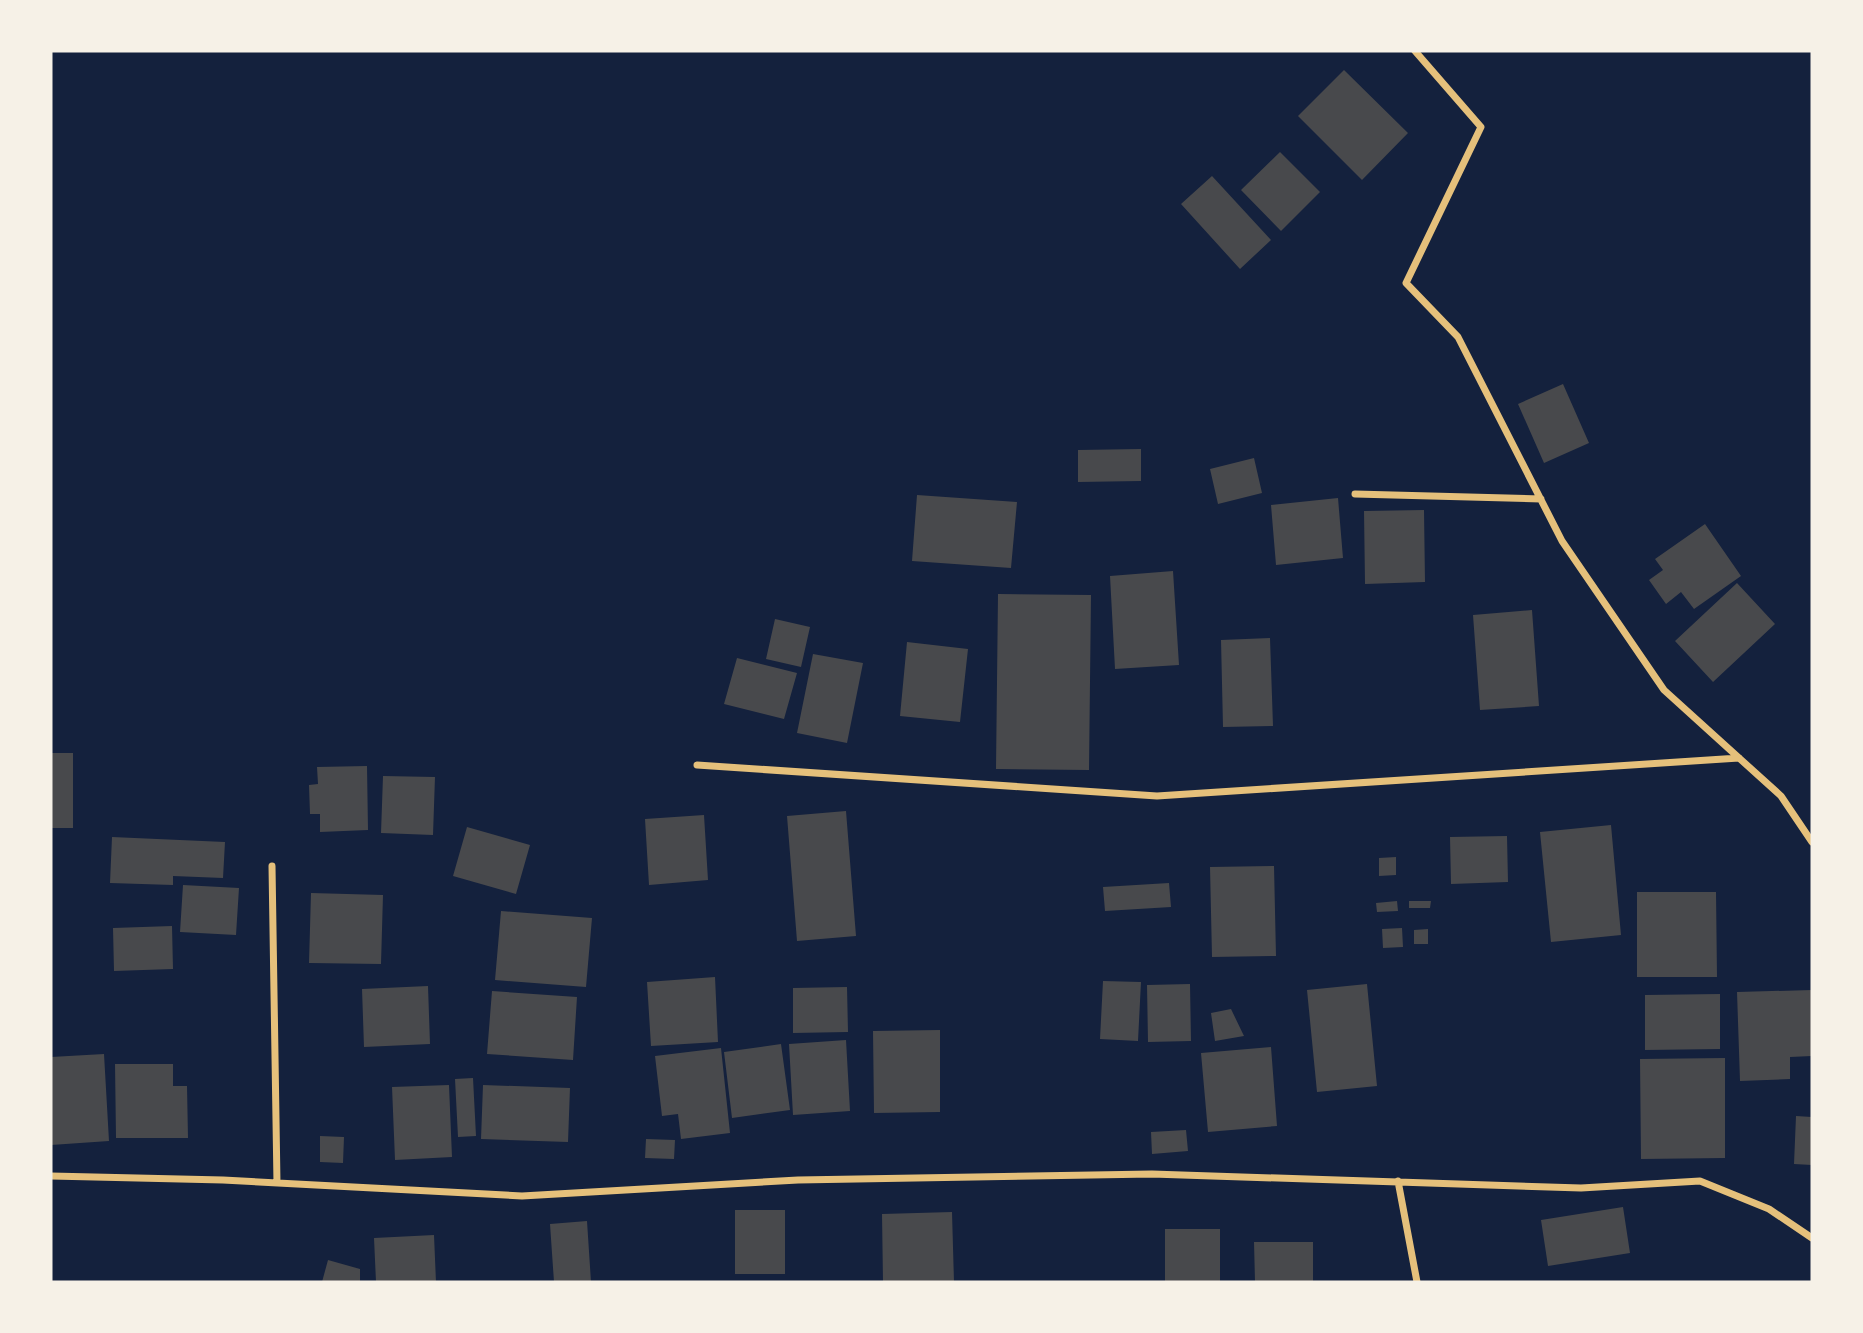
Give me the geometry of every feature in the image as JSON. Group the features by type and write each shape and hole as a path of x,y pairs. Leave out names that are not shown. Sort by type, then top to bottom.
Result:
{"street":[{"path":"1415,51 1481,127 1406,283 1458,337 1562,541 1664,690 1782,796 1812,842"},
{"path":"1355,495 1541,499"},
{"path":"697,765 1157,796 1739,758"},
{"path":"272,866 277,1183"},
{"path":"51,1176 277,1183 522,1196 798,1180 1043,1175 1152,1174 1581,1188 1700,1181 1769,1209 1812,1238"},
{"path":"1398,1181 1417,1282"}],"building":[{"path":"1344,70 1408,133 1362,180 1298,116"},
{"path":"1280,152 1320,192 1281,231 1241,190"},
{"path":"1212,176 1271,240 1240,269 1181,204"},
{"path":"1563,384 1589,443 1544,463 1518,404"},
{"path":"1141,449 1141,481 1078,482 1078,450"},
{"path":"1254,458 1262,493 1218,504 1210,469"},
{"path":"917,495 1017,502 1011,568 912,561"},
{"path":"1338,498 1343,558 1276,565 1271,505"},
{"path":"1424,510 1425,582 1365,584 1364,511"},
{"path":"1705,524 1741,576 1694,609 1681,592 1666,604 1649,580 1663,570 1655,559"},
{"path":"1173,571 1179,665 1115,669 1110,576"},
{"path":"1737,583 1775,624 1713,682 1675,641"},
{"path":"998,594 1091,595 1089,770 996,769"},
{"path":"1532,610 1539,706 1480,710 1473,615"},
{"path":"775,619 810,627 801,667 766,659"},
{"path":"1270,638 1273,726 1223,727 1221,640"},
{"path":"907,642 968,649 960,722 900,716"},
{"path":"813,654 863,663 847,743 797,733"},
{"path":"737,658 797,673 784,719 724,704"},
{"path":"51,753 73,753 73,828 51,828"},
{"path":"367,766 368,830 320,832 320,814 310,814 309,785 318,784 317,767"},
{"path":"383,776 435,777 433,835 381,833"},
{"path":"846,811 856,936 797,941 787,816"},
{"path":"704,815 708,880 649,885 645,819"},
{"path":"1611,825 1621,935 1551,942 1540,832"},
{"path":"467,827 530,845 516,894 453,876"},
{"path":"1507,836 1508,882 1451,884 1450,837"},
{"path":"112,837 225,842 223,878 173,876 173,885 110,883"},
{"path":"1396,857 1396,875 1379,876 1379,858"},
{"path":"1274,866 1276,956 1212,957 1210,867"},
{"path":"1169,883 1171,907 1105,911 1103,887"},
{"path":"183,885 239,888 236,935 180,932"},
{"path":"1637,892 1716,892 1717,977 1637,977"},
{"path":"311,893 383,895 381,964 309,963"},
{"path":"1397,901 1398,911 1377,912 1376,903"},
{"path":"1409,901 1431,901 1430,908 1409,908"},
{"path":"501,911 592,918 586,987 495,980"},
{"path":"172,926 173,969 114,971 113,928"},
{"path":"1402,928 1403,947 1383,948 1382,929"},
{"path":"1428,929 1428,944 1414,944 1414,930"},
{"path":"715,977 718,1042 651,1046 647,982"},
{"path":"1103,981 1141,982 1138,1041 1100,1039"},
{"path":"1190,984 1191,1041 1148,1042 1147,985"},
{"path":"1367,984 1377,1086 1317,1092 1307,990"},
{"path":"428,986 430,1044 364,1047 362,989"},
{"path":"847,987 848,1032 793,1033 793,988"},
{"path":"1812,990 1812,1056 1790,1057 1790,1079 1740,1081 1737,992"},
{"path":"492,991 577,997 573,1060 487,1054"},
{"path":"1720,994 1720,1049 1645,1050 1645,995"},
{"path":"1231,1009 1244,1036 1215,1041 1211,1013"},
{"path":"940,1030 940,1112 874,1113 873,1031"},
{"path":"846,1040 850,1111 793,1115 789,1044"},
{"path":"781,1044 790,1110 732,1118 724,1052"},
{"path":"1271,1047 1277,1126 1208,1132 1201,1053"},
{"path":"721,1048 730,1133 681,1139 678,1114 662,1116 655,1056"},
{"path":"104,1054 109,1141 51,1145 51,1057"},
{"path":"1725,1058 1725,1158 1641,1159 1640,1059"},
{"path":"115,1064 173,1064 173,1086 187,1086 188,1138 116,1138"},
{"path":"473,1078 476,1136 458,1137 455,1079"},
{"path":"449,1085 452,1157 395,1160 392,1087"},
{"path":"483,1085 570,1088 568,1142 481,1139"},
{"path":"1796,1116 1812,1117 1812,1165 1794,1164"},
{"path":"1186,1130 1188,1151 1152,1154 1151,1132"},
{"path":"320,1136 344,1137 343,1163 320,1162"},
{"path":"646,1139 675,1140 674,1159 645,1158"},
{"path":"1623,1207 1630,1253 1548,1266 1541,1220"},
{"path":"735,1210 785,1210 785,1274 735,1274"},
{"path":"952,1212 954,1282 883,1282 882,1214"},
{"path":"587,1221 591,1282 554,1282 550,1224"},
{"path":"1165,1229 1220,1229 1220,1282 1165,1282"},
{"path":"434,1235 436,1282 376,1282 374,1238"},
{"path":"1254,1242 1313,1242 1313,1282 1255,1282"},
{"path":"328,1260 360,1269 360,1282 322,1282"}]}
